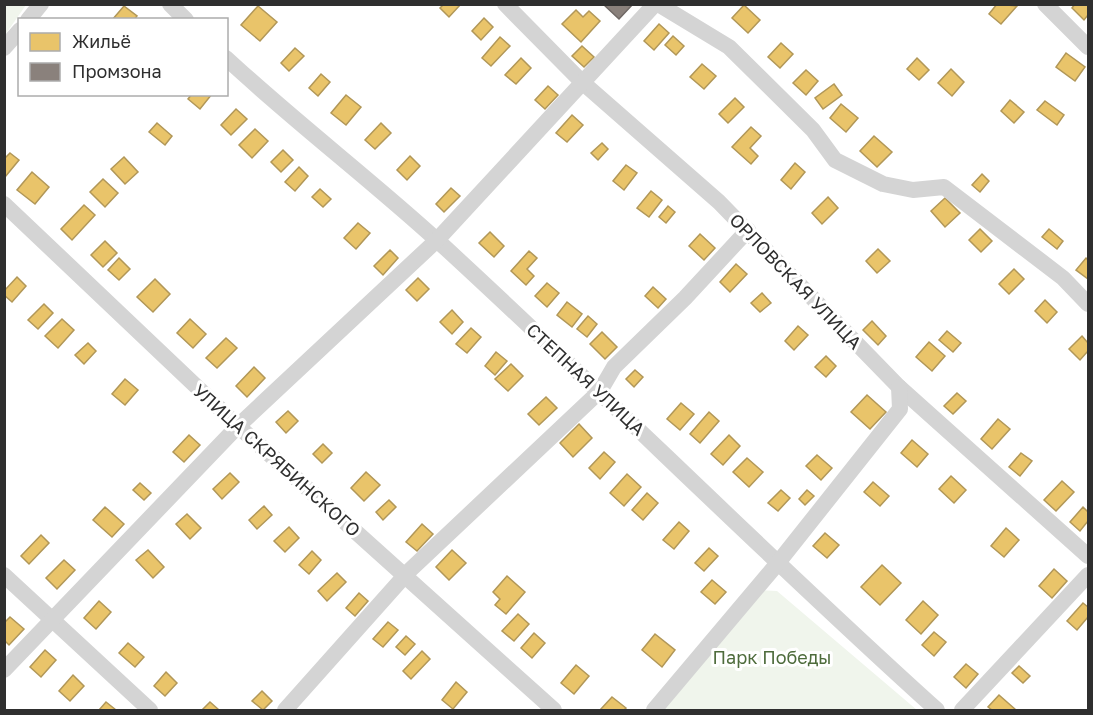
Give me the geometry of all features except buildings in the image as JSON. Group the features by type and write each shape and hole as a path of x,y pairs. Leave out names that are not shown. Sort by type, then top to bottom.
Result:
{"street":[{"path":"30,18 41,4"},
{"path":"170,4 184,18"},
{"name":"ОРЛОВСКАЯ УЛИЦА","path":"506,4 582,82 748,230 899,387 1089,556"},
{"path":"4,670 54,621 238,426 437,240 657,4 729,47 813,130 835,160 883,184 913,190 944,187 1063,278 1089,304"},
{"path":"1045,4 1089,47"},
{"path":"4,48 18,32"},
{"name":"СТЕПНАЯ УЛИЦА","path":"228,60 437,240 600,391 777,564 937,711"},
{"name":"УЛИЦА СКРЯБИНСКОГО","path":"4,204 238,426 554,711"},
{"path":"285,711 405,576 600,391 614,367 685,298 748,230"},
{"path":"654,711 777,564 900,409 899,387"},
{"path":"4,575 150,711"},
{"path":"962,711 1089,575"}],"green space":[{"path":"4,5 26,5 5,35"},
{"name":"Парк Победы","path":"759,590 777,591 917,710 658,710"}]}
